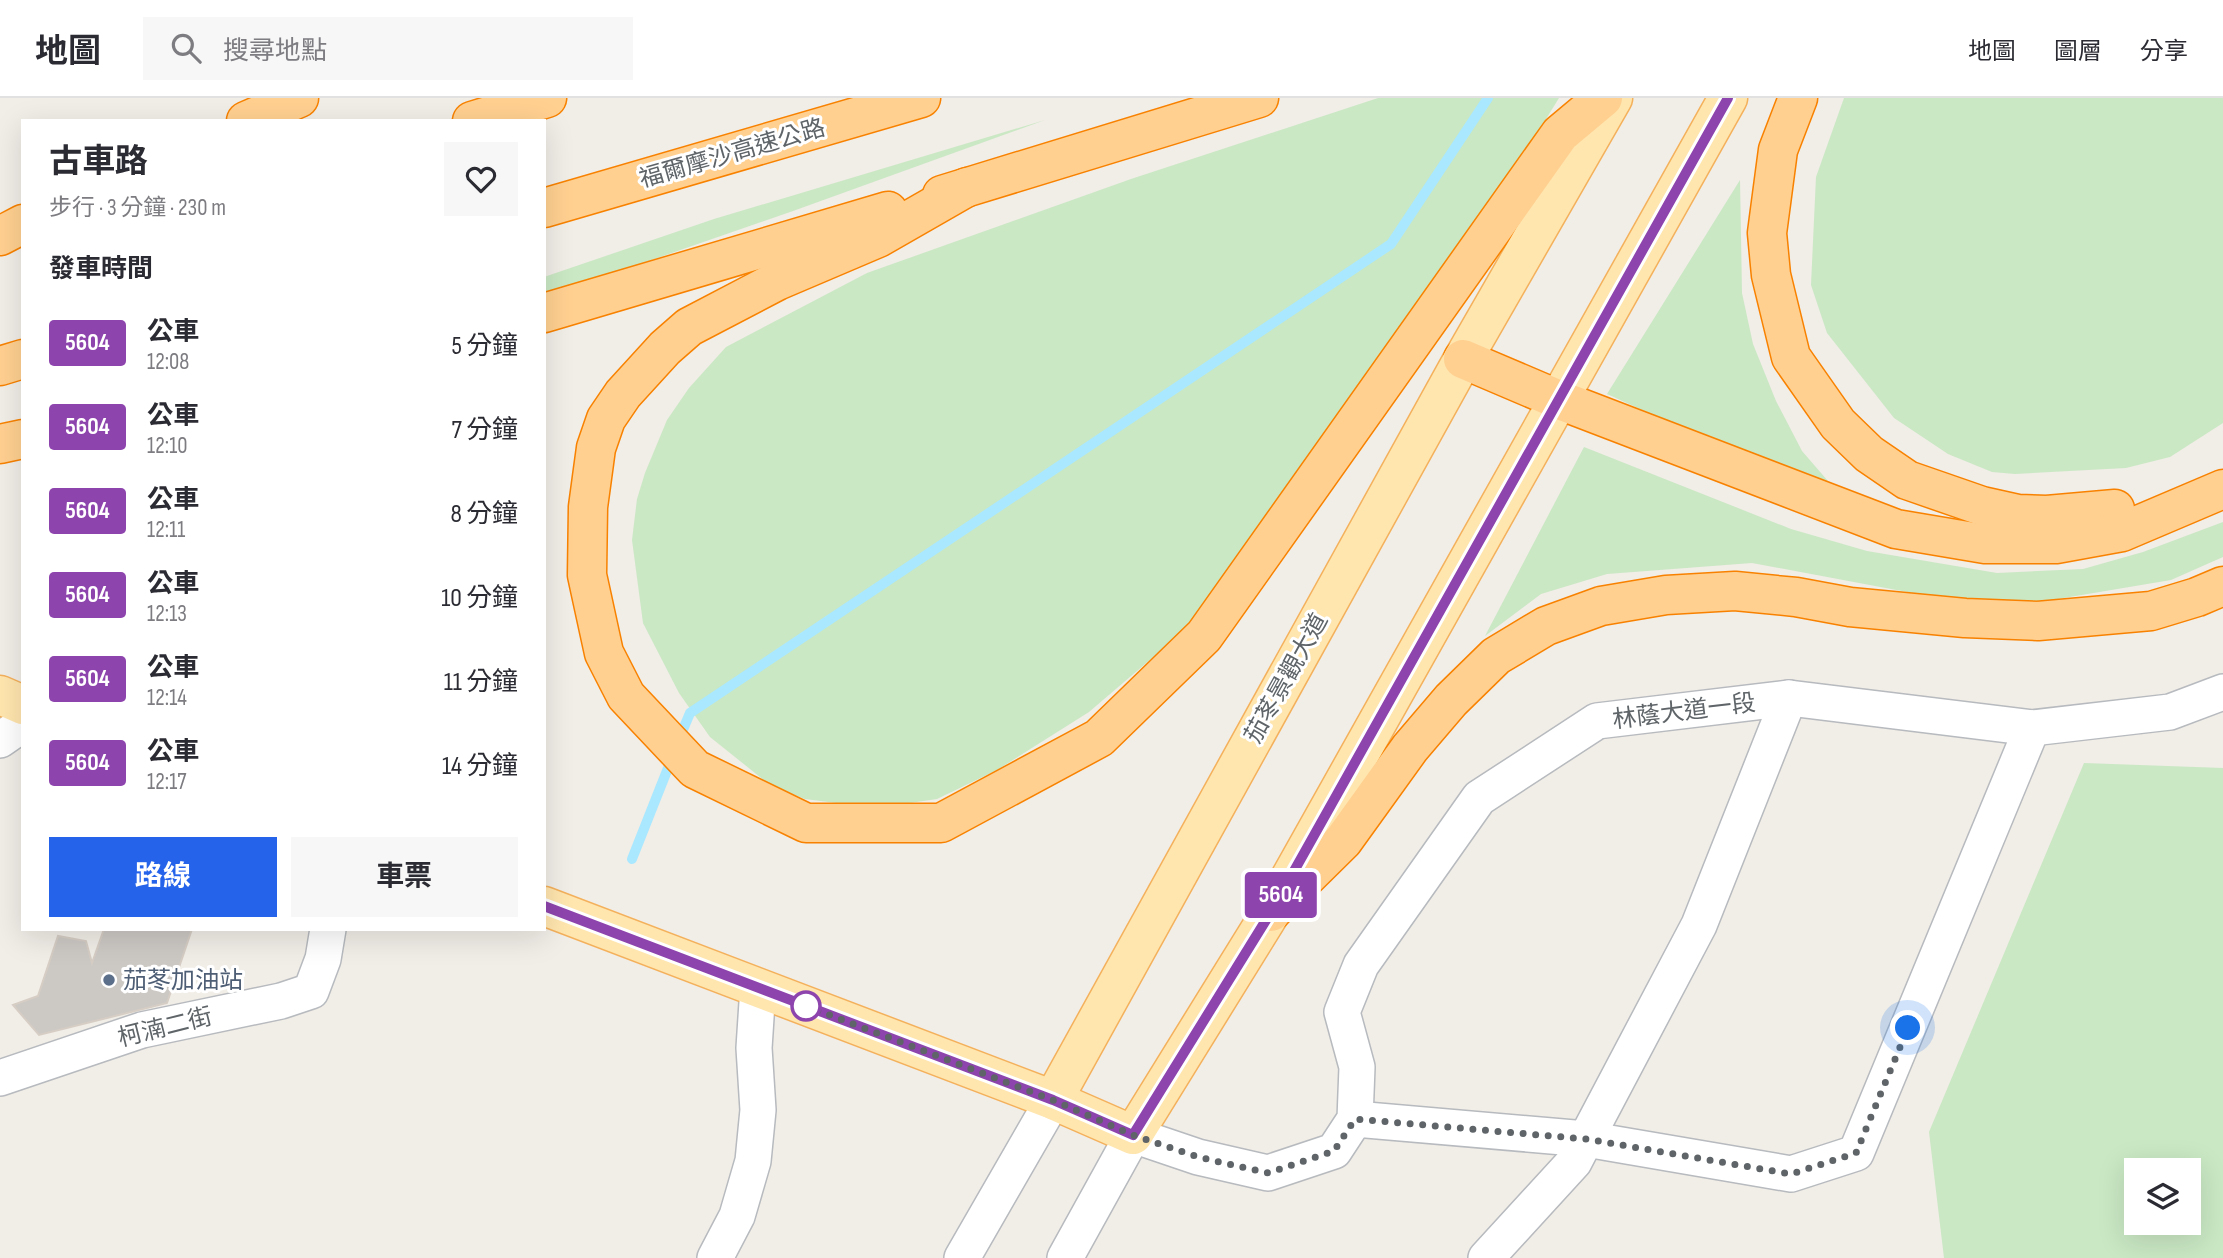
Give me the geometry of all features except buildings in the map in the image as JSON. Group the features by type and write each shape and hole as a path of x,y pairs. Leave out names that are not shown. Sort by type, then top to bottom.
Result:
{"highway":[{"path":"251,119 299,98"},
{"path":"479,119 547,98"},
{"name":"福爾摩沙高速公路","path":"546,207 920,98"},
{"path":"546,312 1259,98"},
{"path":"967,187 878,238 777,281 689,327 641,372 606,419 596,448 586,538 587,575 604,653 626,696 695,769 806,824 940,824 1098,738 1204,636 1560,134 1603,98"},
{"path":"1798,98 1778,150 1767,233 1771,275 1791,357 1838,424 1870,454 1907,480 1982,506 2018,514 2087,513 2223,488"},
{"path":"0,236 21,225"},
{"path":"0,262 21,257"},
{"path":"1463,359 1557,399 1896,529 1985,544 2056,544 2122,532 2223,488"},
{"path":"0,366 21,360"},
{"path":"0,444 21,439"},
{"path":"1271,912 1343,841 1410,748 1451,699 1496,656 1546,626 1601,606 1666,595 1735,591 1796,597 1850,607 1965,618 2038,621 2151,611 2223,586"}],"main road":[{"name":"茄苳景觀大道","path":"1053,1100 1463,359 1613,98"},
{"path":"546,907 1053,1100 1133,1135 1271,912 1728,98"},
{"path":"0,695 21,704"}],"street":[{"name":"林蔭大道一段","path":"1355,1119 1357,1067 1342,1012 1361,965 1479,798 1597,721 1789,698 2032,728 2169,712 2223,692"},
{"path":"1486,1258 1574,1162 1699,925 1789,698"},
{"path":"0,740 21,725"},
{"path":"1065,1258 1133,1135 1198,1157 1268,1173 1334,1151 1355,1119 1586,1139 1791,1174 1856,1153 2032,728"},
{"name":"柯湳二街","path":"0,1078 142,1030 281,1001 311,991 323,959 328,931"},
{"path":"715,1258 737,1216 753,1161 758,1110 754,1048 758,988"},
{"name":"茄苳景觀大道","path":"962,1258 1053,1100"}],"green space":[{"path":"1378,98 1559,98 1533,140 1186,629 1089,712 997,770 937,799 875,808 805,799 770,785 710,737 679,693 643,623 632,540 637,499 667,420 689,388 726,347 867,273 1131,179"},
{"path":"1844,98 2223,98 2223,423 2170,457 2126,468 2015,474 1992,472 1948,454 1894,418 1827,333 1811,285 1816,177"},
{"path":"1045,120 793,211 588,282 546,293 546,276 714,219"},
{"path":"1740,180 1742,293 1753,344 1776,401 1802,451 1847,503 1607,394"},
{"path":"1584,447 1791,529 1867,551 1997,573 2083,569 2143,552 2223,522 2223,557 2171,580 2034,603 1955,601 1752,563 1607,574 1541,594 1485,636"},
{"path":"2084,763 2223,768 2223,1258 1944,1258 1929,1132"}],"waterway":[{"path":"679,739 690,713 1391,244 1488,98"},
{"path":"632,859 672,758"}],"bus line":[{"name":"5604","path":"546,907 1053,1100 1133,1135 1271,912 1728,98"}],"place":[{"name":"茄苳加油站","path":"109,980"}],"route":[{"path":"806,1006 1053,1100 1133,1135 1198,1157 1268,1173 1334,1151 1355,1119 1586,1139 1791,1174 1856,1153 1908,1028"}]}
